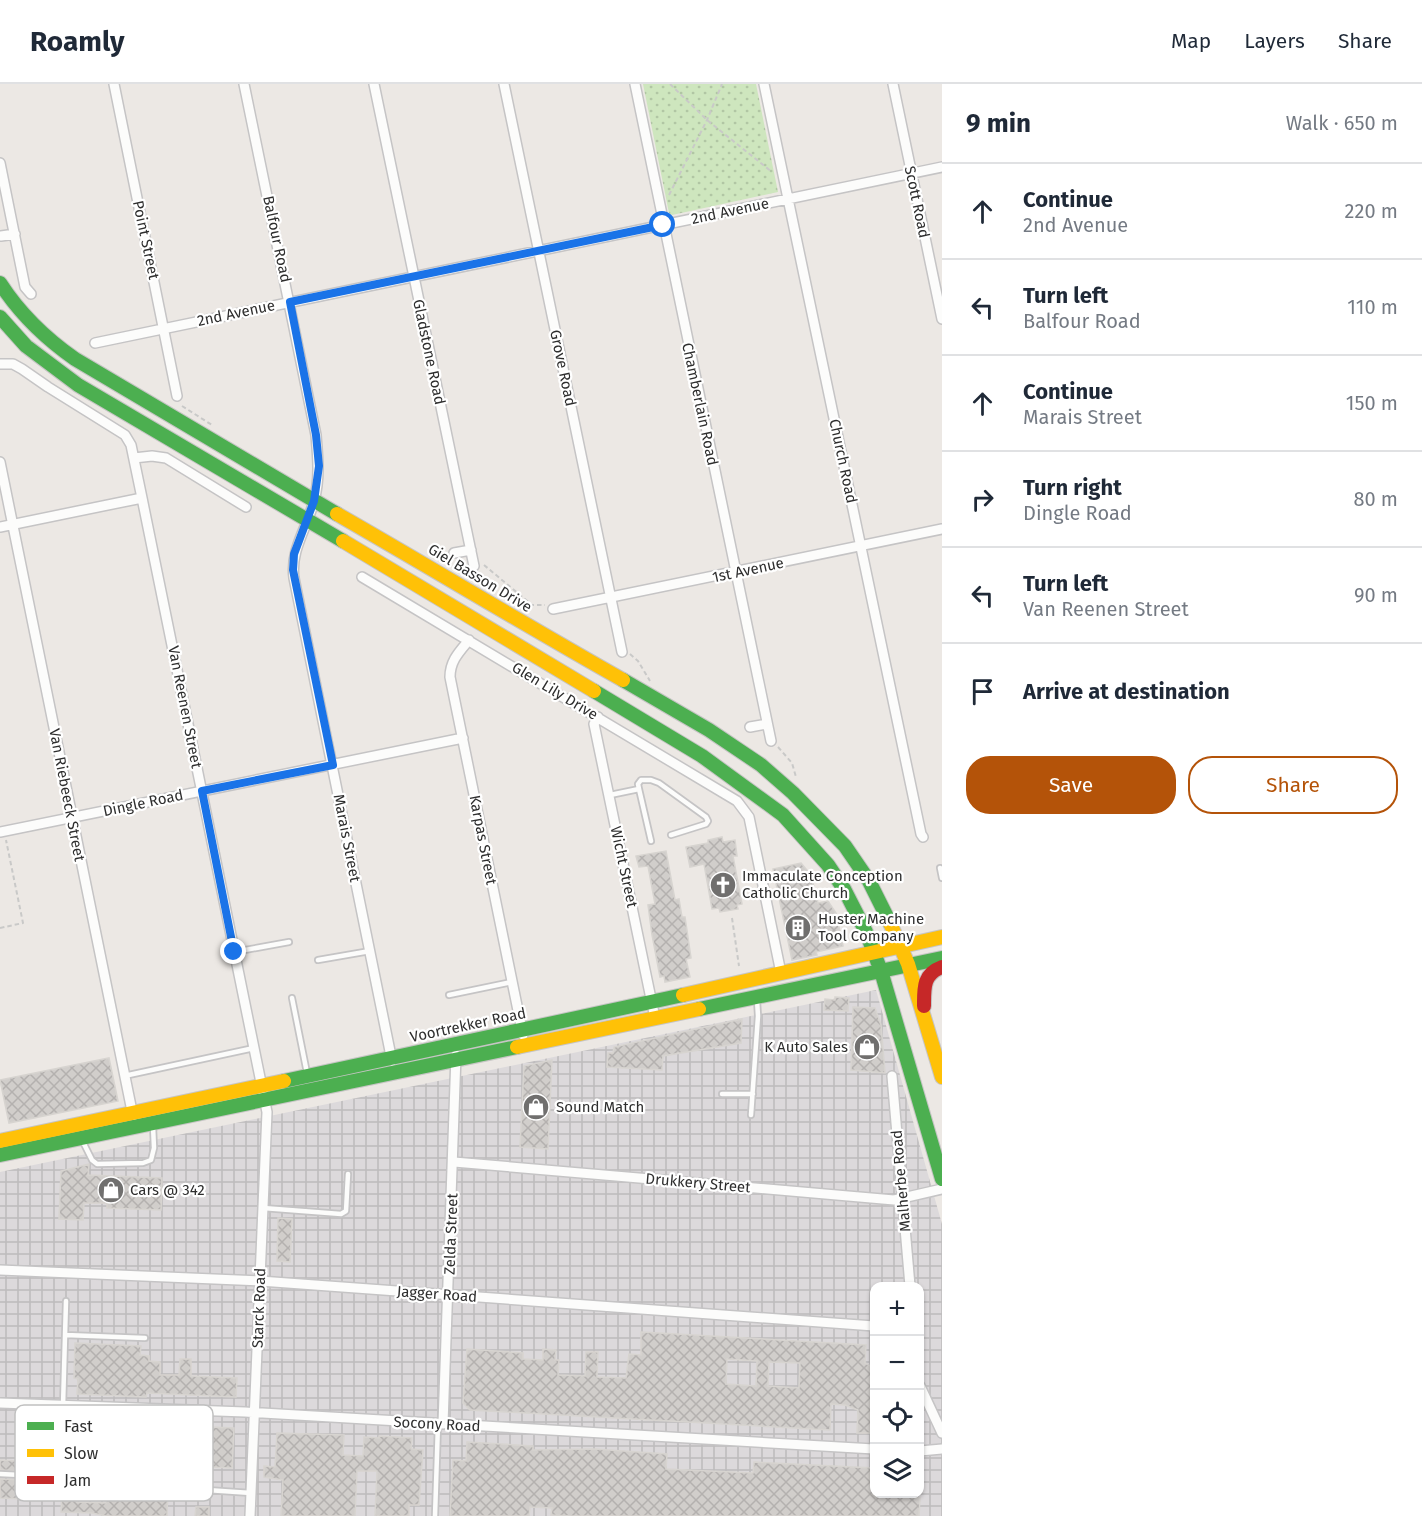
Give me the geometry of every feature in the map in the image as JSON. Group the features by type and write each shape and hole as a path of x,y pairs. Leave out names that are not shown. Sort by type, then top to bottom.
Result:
{"main road":[{"name":"Giel Basson Drive","path":"0,283 37,329 64,353 709,730 761,765 793,793 845,846 878,896 908,964 942,1077"},
{"path":"0,317 26,346 60,373 702,756 783,815 828,865 866,932 881,971 942,1179"},
{"name":"Voortrekker Road","path":"1,1145 81,1138 153,1124 263,1092 308,1076 393,1065 457,1060 524,1038 652,1002 942,937"},
{"name":"Voortrekker Road","path":"1,1145 132,1112 263,1092 393,1065 454,1045 524,1038 655,1018 942,958"},
{"path":"924,1018 925,981 932,970 942,967"}],"street":[{"name":"Point Street","path":"114,84 178,400"},
{"name":"Balfour Road","path":"244,84 316,435 319,466 314,501"},
{"name":"Gladstone Road","path":"374,84 471,550 478,563"},
{"name":"Grove Road","path":"504,84 611,598 625,652"},
{"name":"Chamberlain Road","path":"634,84 767,724 774,741"},
{"name":"Church Road","path":"764,84 923,837"},
{"name":"Scott Road","path":"893,84 942,320"},
{"path":"0,163 25,287 31,294"},
{"name":"2nd Avenue","path":"95,343 942,167"},
{"path":"1,236 15,234"},
{"name":"Van Reenen Street","path":"0,364 13,364 22,369 125,435 131,445 263,1092"},
{"path":"134,458 152,456 166,458 246,507"},
{"name":"Van Riebeeck Street","path":"0,462 135,1127"},
{"path":"0,527 142,498"},
{"name":"Marais Street","path":"314,501 308,522 294,554 293,570 393,1065"},
{"name":"1st Avenue","path":"550,607 611,598 942,529"},
{"path":"454,553 471,550"},
{"name":"Glen Lily Drive","path":"362,577 737,801 749,817 781,973"},
{"name":"Karpas Street","path":"469,640 450,668 450,677 524,1038"},
{"name":"Wicht Street","path":"598,717 594,724 655,1018"},
{"path":"750,727 767,724"},
{"name":"Dingle Road","path":"2,832 463,738"},
{"name":"Zelda Street","path":"441,1424 454,1162 457,1060 454,1045"},
{"name":"Malherbe Road","path":"892,1076 910,1282"},
{"name":"Starck Road","path":"250,1516 267,1112 263,1092"},
{"name":"Drukkery Street","path":"454,1162 894,1200 942,1189"},
{"name":"Jagger Road","path":"0,1270 260,1281 870,1326"},
{"path":"922,1390 942,1433"},
{"name":"Socony Road","path":"0,1403 42,1405"},
{"name":"Socony Road","path":"213,1411 870,1449"},
{"path":"924,1451 942,1449"}],"lane":[{"path":"651,841 638,784 641,780 651,780 683,799 708,821 701,827 671,835"},
{"path":"610,795 639,789"},
{"path":"940,868 942,878"},
{"path":"234,952 289,942"},
{"path":"318,960 370,951"},
{"path":"448,995 512,982"},
{"path":"752,1115 758,1016 757,997"},
{"path":"292,998 308,1076"},
{"path":"124,1076 254,1048"},
{"path":"722,1094 753,1094"},
{"path":"81,1138 92,1160 97,1164 143,1163 151,1160 153,1153 153,1124"},
{"path":"263,1208 340,1214 346,1211 348,1174"},
{"path":"63,1405 66,1301"},
{"path":"65,1335 145,1338"},
{"path":"435,1516 441,1424"},
{"path":"0,1474 15,1475"},
{"path":"213,1490 251,1493"}],"path":[{"path":"670,84 707,120 775,175"},
{"path":"668,197 707,120 722,84"},
{"path":"178,400 212,423 214,428"},
{"path":"478,563 532,605 550,607"},
{"path":"625,652 638,661 652,686"},
{"path":"774,741 792,763 796,777"},
{"path":"0,928 23,923 2,832"},
{"path":"732,918 739,966"}],"shaded area":[{"path":"876,990 942,1224 942,1516 0,1516 0,1172"}],"green space":[{"path":"643,84 756,84 778,192 672,215 669,213"}],"building":[{"name":"Immaculate Conception Catholic Church","path":"722,837 723,842 735,840 737,856 733,856 742,904 737,905 738,909 720,912 719,908 712,909 704,864 690,867 686,847 708,843 708,840"},
{"path":"666,851 675,900 679,899 682,917 685,917 691,958 686,959 690,977 665,982 664,976 660,977 652,935 648,905 655,904 648,866 639,867 636,856"},
{"name":"Huster Machine Tool Company","path":"801,863 811,875 818,903 828,901 836,913 843,946 792,960 773,869"},
{"path":"835,997 849,998 848,1011 824,1010 825,999 835,1000"},
{"name":"K Auto Sales","path":"853,1007 875,1008 881,1025 885,1073 851,1070"},
{"path":"742,1019 741,1043 663,1056 662,1070 607,1067 608,1053 613,1053 614,1047"},
{"path":"109,1058 118,1101 9,1123 0,1080"},
{"name":"Sound Match","path":"552,1060 548,1149 520,1147 524,1066"},
{"name":"Cars @ 342","path":"89,1164 88,1175 162,1178 161,1210 107,1208 107,1203 84,1203 83,1220 59,1219 61,1171"},
{"path":"278,1218 292,1219 290,1262 277,1261"},
{"path":"641,1332 866,1345 865,1363 870,1366 870,1433 857,1433 858,1410 845,1405 831,1404 830,1430 470,1410 463,1403 467,1349 523,1353 523,1359 543,1360 543,1349 556,1350 555,1360 559,1360 558,1375 585,1376 586,1352 598,1352 597,1377 626,1378 629,1354 641,1355","holes":["727,1359 757,1361 756,1386 726,1384","769,1362 800,1363 799,1388 768,1386"]},
{"path":"75,1343 141,1346 140,1355 149,1356 149,1361 160,1362 160,1375 179,1375 180,1359 191,1359 191,1376 237,1378 236,1397 147,1393 146,1397 77,1394 78,1379 74,1378"},
{"path":"213,1427 234,1428 232,1468 213,1467"},
{"path":"277,1433 344,1435 343,1455 363,1456 364,1437 412,1438 411,1449 423,1450 419,1505 409,1505 409,1516 375,1516 377,1471 357,1471 355,1516 281,1516 283,1480 264,1477 264,1466 275,1467"},
{"path":"467,1442 533,1446 533,1450 594,1449 667,1454 666,1469 753,1473 754,1462 870,1468 870,1498 920,1498 919,1516 572,1516 551,1515 552,1508 530,1507 529,1516 450,1516 453,1460 466,1461"},
{"path":"0,1460 15,1461 15,1471 0,1470"},
{"path":"0,1479 15,1480 15,1499 0,1498"},
{"path":"62,1501 106,1503 106,1501 168,1501 167,1516 106,1516 61,1512"},
{"path":"196,1507 209,1507 209,1516 195,1516"}],"traffic: fast":[{"path":"0,283 34,325 75,359 337,514"},
{"path":"0,317 26,346 78,385 343,541"},
{"path":"623,680 709,730 761,765 793,793 845,846 869,881 890,923"},
{"path":"594,691 702,756 783,815 828,865 844,889 866,932 881,971 942,1179"},
{"path":"699,1009 942,958"},
{"path":"284,1081 683,995"},
{"path":"0,1155 517,1047"}],"traffic: slow":[{"path":"337,514 623,680"},
{"path":"343,541 594,691"},
{"path":"890,923 908,964 942,1077"},
{"path":"683,995 942,937"},
{"path":"517,1047 699,1009"},
{"path":"0,1141 284,1081"}],"traffic: jam":[{"path":"924,1006 926,982 931,974 942,967"}],"place":[{"name":"Immaculate Conception Catholic Church","path":"723,885"},
{"name":"Huster Machine Tool Company","path":"798,928"},
{"name":"K Auto Sales","path":"867,1047"},
{"name":"Sound Match","path":"536,1107"},
{"name":"Cars @ 342","path":"111,1190"}],"route":[{"path":"234,952 202,791 333,765 293,570 294,554 308,522 314,501 319,466 316,435 290,302 663,225"}]}
